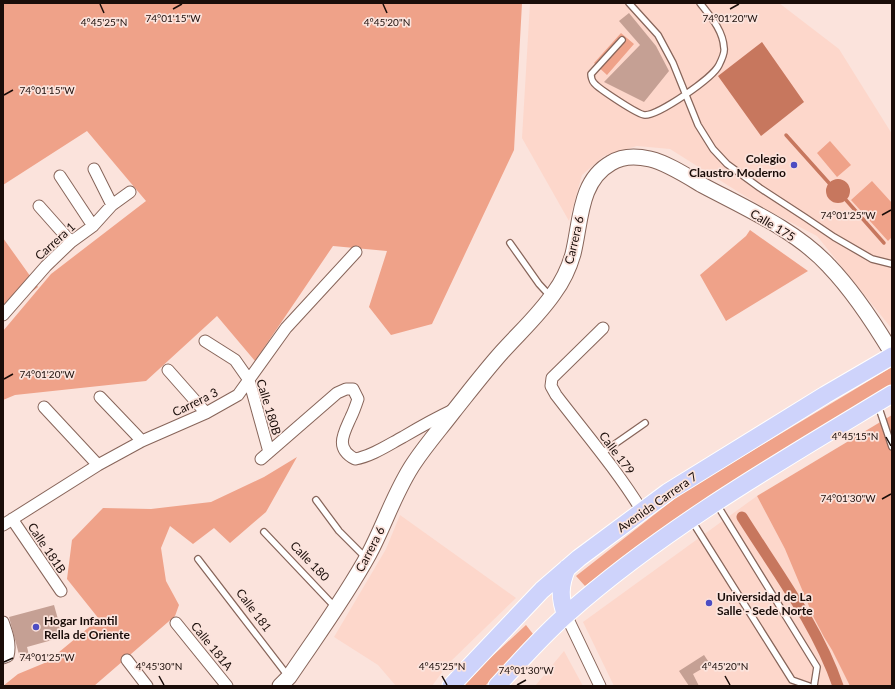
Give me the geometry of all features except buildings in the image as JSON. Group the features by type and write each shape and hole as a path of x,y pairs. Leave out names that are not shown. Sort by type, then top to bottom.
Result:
{"main road":[{"name":"Avenida Carrera 7","path":"451,686 538,594 567,568 642,511 695,474 892,355"},
{"path":"497,686 546,633 622,570 715,502 892,394"},
{"path":"566,615 560,591 561,583 567,568"}],"street":[{"name":"Calle 175","path":"613,162 626,158 651,159 683,174 793,236 813,250 830,267 877,328 892,355"},
{"name":"Carrera 6","path":"285,682 337,608 366,558 405,476 416,459 474,384 542,309 551,297 566,273 572,255 586,194 592,180 613,162"},
{"path":"94,169 112,205"},
{"path":"60,176 93,226"},
{"name":"Carrera 1","path":"3,315 46,266 71,242 93,226 112,205 130,192"},
{"path":"39,206 71,242"},
{"name":"Carrera 3","path":"7,522 98,465 142,441 206,414 238,395 286,328 356,252"},
{"name":"Calle 179","path":"603,328 552,378 551,386 569,413 602,453 642,511"},
{"name":"Calle 180B","path":"205,341 235,360 249,380 265,455 337,393 346,389 353,389 358,399 355,410 343,434 342,441 346,453 355,459"},
{"path":"168,370 206,414"},
{"path":"100,397 142,441"},
{"path":"44,407 98,465"},
{"name":"Carrera 6","path":"355,459 390,444 455,409"},
{"name":"Calle 181B","path":"7,522 61,591"},
{"path":"566,615 600,686"},
{"path":"3,622 10,648 5,657"},
{"name":"Calle 181A","path":"176,623 227,686"},
{"path":"127,660 148,686"}],"lane":[{"path":"629,3 658,35 673,63 698,125 713,149 727,164 760,188 834,237 872,259 892,264"},
{"path":"622,40 591,74 594,83 634,111 645,115 656,112 686,95 704,81 719,66 724,48 720,32 700,3"},
{"path":"510,243 539,284 551,297"},
{"path":"877,403 892,447"},
{"path":"602,453 645,423"},
{"path":"316,500 339,531 366,558"},
{"path":"715,502 817,667 814,686"},
{"path":"691,519 792,680 809,686"},
{"name":"Calle 180","path":"264,532 337,608"},
{"name":"Calle 181","path":"198,559 285,682"}],"shaded area":[{"path":"3,3 522,3 514,150 432,324 391,335 369,307 387,251 333,246 255,361 217,316 146,381 15,395 3,400 3,331 51,274 146,201 87,131 3,185"},
{"name":"Colegio Claustro Moderno","path":"530,3 779,3 839,49 892,134 892,329 817,236 767,210 670,149 637,146 604,156 582,175 569,221 522,138"},
{"path":"621,33 634,44 607,75 594,63"},
{"path":"762,42 804,102 761,136 718,76"},
{"path":"830,141 851,165 837,177 817,153"},
{"path":"838,179 843,180 849,186 849,196 843,202 838,203 833,202 827,196 826,191 827,186 833,180"},
{"path":"872,181 892,203 892,237 888,241 851,200"},
{"path":"750,230 808,271 726,321 700,275 746,236"},
{"path":"3,238 38,287 3,314"},
{"path":"892,367 892,384 690,510 585,586 576,576 682,493"},
{"path":"892,415 892,686 850,686 814,618 785,549 757,496"},
{"path":"297,457 266,512 230,543 214,528 193,544 170,526 161,548 166,581 179,605 175,616 94,686 3,686 18,674 47,662 99,619 67,579 72,540 103,508 151,509 211,502 264,477"},
{"name":"Universidad de La Salle - Sede Norte","path":"757,496 785,549 878,588 892,686 614,686 583,622"},
{"path":"400,515 516,598 448,664 432,686 396,686 378,665 334,637 386,549"},
{"path":"526,625 533,634 485,686 464,686 486,662"},
{"path":"564,651 583,686 535,686"}],"waterway":[{"path":"786,135 829,183"},
{"path":"846,200 884,243"},
{"path":"742,517 782,578 819,641 838,686"}],"place":[{"name":"Colegio Claustro Moderno","path":"794,165"},
{"name":"Universidad de La Salle - Sede Norte","path":"709,603"},
{"name":"Hogar Infantil Rella de Oriente","path":"36,627"}]}
